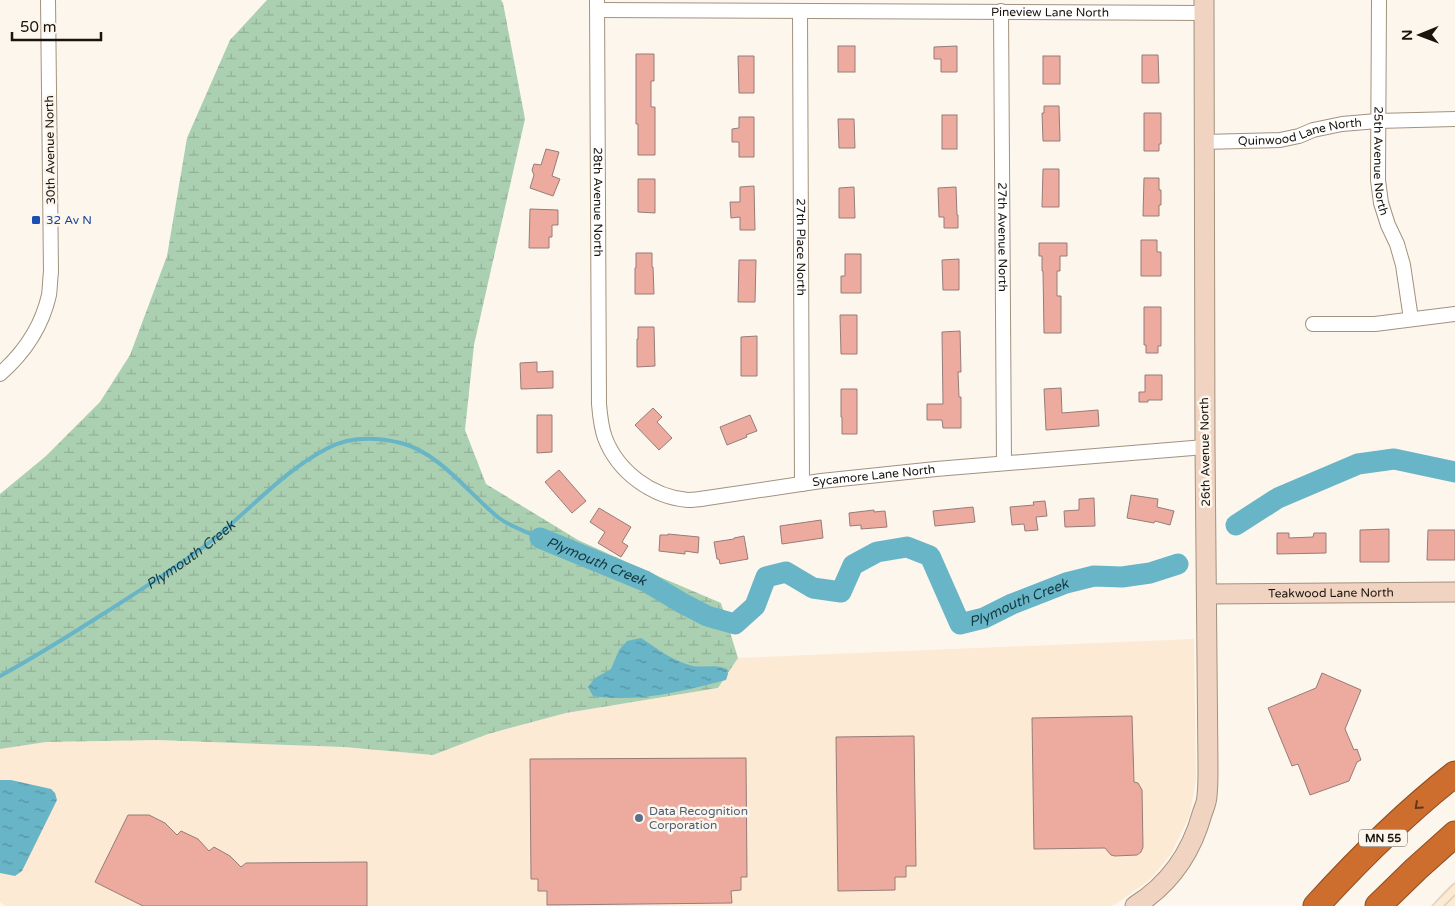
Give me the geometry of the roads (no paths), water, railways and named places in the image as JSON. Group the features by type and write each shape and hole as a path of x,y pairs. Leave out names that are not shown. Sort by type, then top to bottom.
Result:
{"highway":[{"name":"MN 55","path":"1316,906 1341,878 1455,774"},
{"path":"1378,906 1455,834"}],"street":[{"name":"30th Avenue North","path":"0,374 21,353 33,335 43,316 49,294 51,272 48,0"},
{"name":"25th Avenue North","path":"1379,0 1378,180 1381,203 1403,265 1411,319"},
{"name":"Pineview Lane North","path":"598,5 800,11 1001,11 1203,6"},
{"name":"28th Avenue North","path":"598,5 598,404"},
{"name":"26th Avenue North","path":"1135,906 1148,898 1169,878 1187,853 1199,826 1207,797 1203,6"},
{"name":"27th Place North","path":"800,11 802,484"},
{"name":"27th Avenue North","path":"1001,11 1004,463"},
{"name":"Quinwood Lane North","path":"1203,142 1280,140 1342,124 1455,119"},
{"path":"1312,324 1374,324 1455,314"},
{"name":"Sycamore Lane North","path":"598,404 600,422 605,439 625,470 638,482 654,491 671,497 689,500 802,484 936,469 1205,446"},
{"name":"Teakwood Lane North","path":"1207,594 1455,592"}],"water":[{"path":"641,638 685,664 727,669 726,680 660,695 626,698 593,696 588,687 595,678 611,669 619,650 627,641"},
{"path":"0,780 11,780 51,789 55,793 57,800 22,871 15,876 0,873"}],"waterway":[{"name":"Plymouth Creek","path":"0,676 65,638 171,570 210,542 296,468 328,448 346,441 382,440 401,443 415,448 441,465 499,518 514,527 540,538"},
{"name":"Plymouth Creek","path":"1236,525 1278,498 1358,464 1394,459 1455,472"},
{"name":"Plymouth Creek","path":"540,538 645,581 707,616 735,624 755,606 766,577 786,572 813,588 841,592 853,565 877,552 907,547 930,556 960,624 984,618 1012,604 1066,583 1094,576 1122,577 1150,573 1178,564"}],"place":[{"name":"32 Av N","path":"36,220"},
{"name":"Data Recognition Corporation","path":"639,818"}]}
